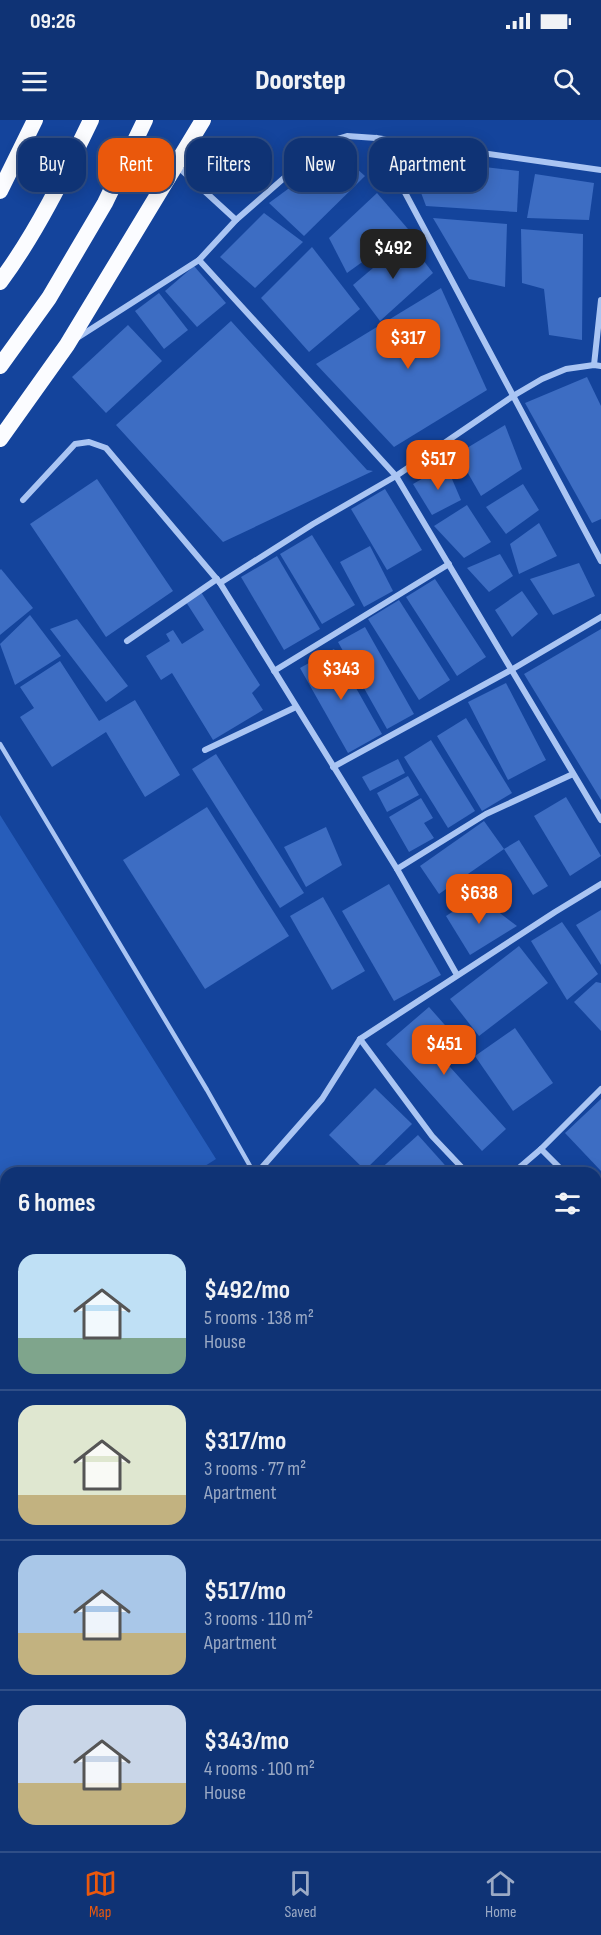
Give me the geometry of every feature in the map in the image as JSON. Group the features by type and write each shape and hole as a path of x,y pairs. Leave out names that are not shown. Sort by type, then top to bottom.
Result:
{"highway":[{"path":"0,191 34,120"},
{"path":"0,282 63,178 91,120"},
{"path":"0,366 49,298 100,212 145,120"},
{"path":"0,439 67,345 203,120"}],"street":[{"path":"67,345 199,260 236,220 324,143 348,136 376,138"},
{"path":"487,154 601,170"},
{"path":"176,164 236,220"},
{"path":"405,192 601,561"},
{"path":"199,260 396,476 601,820"},
{"path":"127,641 218,581 396,476 513,396 566,369 598,366 601,300"},
{"path":"23,500 75,444 89,442 106,447 218,581 397,869 458,975"},
{"path":"274,670 449,564"},
{"path":"333,767 511,670 601,617"},
{"path":"205,750 296,707"},
{"path":"397,869 486,814 573,774"},
{"path":"260,1167 322,1099 360,1039 601,885"},
{"path":"360,1039 432,1136 461,1167"},
{"path":"520,1167 601,1089"},
{"path":"541,1149 559,1167"}],"lane":[{"path":"0,744 252,1167"}],"shaded area":[{"path":"0,815 216,1159 203,1167 0,1167"}],"building":[{"path":"487,167 519,171 517,212 426,206 421,192 487,192"},
{"path":"357,169 365,176 357,184"},
{"path":"535,174 594,183 589,220 527,218"},
{"path":"284,192 349,192 304,236 269,203"},
{"path":"377,193 408,229 347,273 329,238"},
{"path":"264,213 303,242 255,288 220,257"},
{"path":"433,218 507,224 505,287 469,279"},
{"path":"521,229 583,234 582,340 549,335 544,289 522,283"},
{"path":"407,239 433,273 380,321 353,285"},
{"path":"312,247 360,309 309,352 261,298"},
{"path":"194,266 226,303 197,327 165,291"},
{"path":"441,288 487,390 394,447 316,364"},
{"path":"159,293 188,330 164,349 135,311"},
{"path":"231,321 367,470 373,471 223,542 116,425"},
{"path":"128,325 162,361 106,413 72,377"},
{"path":"587,377 601,406 601,519 592,523 525,403"},
{"path":"505,425 522,469 481,496 457,454"},
{"path":"446,465 461,500 432,515 413,484"},
{"path":"97,479 173,591 106,637 30,524"},
{"path":"523,484 539,510 506,534 486,507"},
{"path":"385,489 422,550 387,570 351,509"},
{"path":"467,505 491,542 464,558 434,526"},
{"path":"539,523 557,556 519,574 510,544"},
{"path":"312,535 355,605 322,624 280,554"},
{"path":"370,546 393,591 364,607 340,562"},
{"path":"500,554 513,576 489,592 467,568"},
{"path":"277,556 320,629 284,650 241,577"},
{"path":"579,563 595,596 553,615 530,579"},
{"path":"0,570 33,608 0,635"},
{"path":"435,579 486,657 457,676 406,597"},
{"path":"522,591 538,614 512,637 495,610"},
{"path":"201,592 260,685 252,693 263,710 213,740 172,673 161,680 146,656 170,641 166,634 173,630 182,644 204,630 186,602"},
{"path":"399,600 450,680 419,700 368,619"},
{"path":"30,615 61,656 15,685 0,644"},
{"path":"77,619 128,686 106,702 50,629"},
{"path":"365,627 414,714 387,729 338,642"},
{"path":"601,629 601,800 524,674"},
{"path":"334,649 382,734 348,753 300,668"},
{"path":"60,661 99,721 135,700 180,775 145,797 106,732 52,767 20,717 34,708 20,687"},
{"path":"506,683 546,760 508,780 468,702"},
{"path":"466,718 512,793 482,811 437,736"},
{"path":"431,740 475,811 448,828 404,757"},
{"path":"216,754 304,893 280,908 192,769"},
{"path":"398,759 405,773 370,791 362,777"},
{"path":"408,776 419,795 387,812 377,793"},
{"path":"566,797 601,856 570,876 534,816"},
{"path":"421,798 433,818 424,823 434,838 409,852 389,817"},
{"path":"207,807 289,936 205,989 123,860"},
{"path":"484,821 504,849 439,894 420,866"},
{"path":"326,827 342,865 306,887 284,847"},
{"path":"519,840 548,886 533,895 504,849"},
{"path":"389,884 441,975 394,1001 342,911"},
{"path":"323,897 365,971 332,990 290,916"},
{"path":"469,901 488,904 517,926 470,955 446,916"},
{"path":"601,910 601,965 576,925"},
{"path":"562,922 598,974 567,1000 531,941"},
{"path":"519,946 548,983 479,1036 450,999"},
{"path":"596,982 601,983 601,1031 574,1002"},
{"path":"429,1007 459,1041 441,1057 506,1129 482,1151 386,1044"},
{"path":"515,1028 553,1083 513,1111 475,1056"},
{"path":"375,1088 412,1124 368,1167 362,1167 329,1135"},
{"path":"601,1099 601,1167 597,1167 565,1133"},
{"path":"418,1135 447,1167 383,1167"}]}
